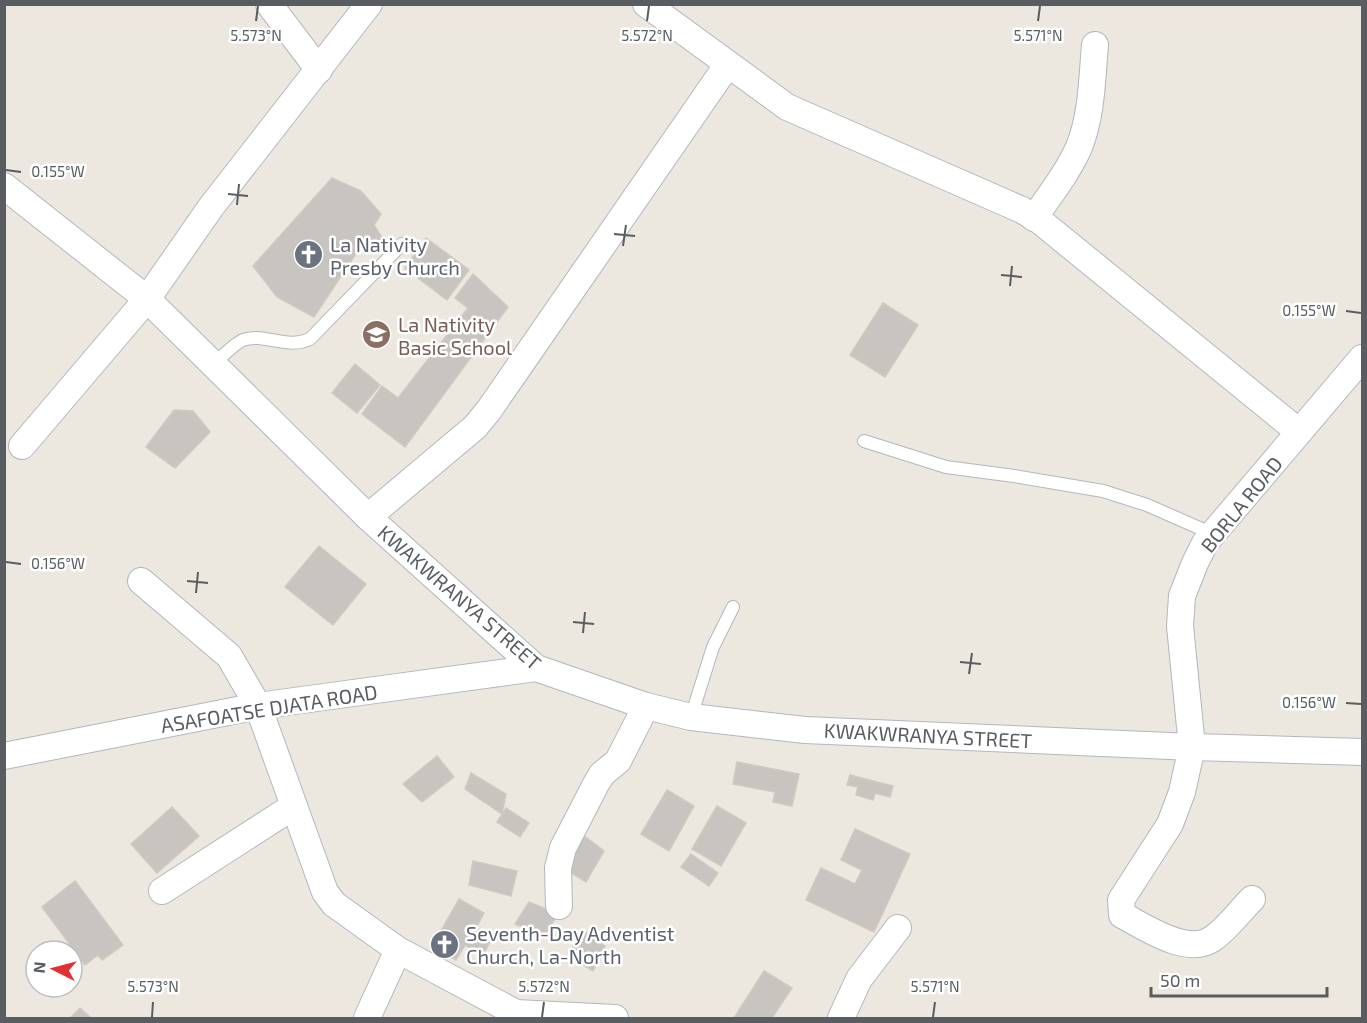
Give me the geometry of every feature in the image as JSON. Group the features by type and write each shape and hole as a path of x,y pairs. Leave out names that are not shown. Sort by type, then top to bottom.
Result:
{"street":[{"path":"269,4 319,70"},
{"path":"22,446 147,299 211,207 369,4"},
{"path":"646,4 787,107 1022,210 1299,432"},
{"path":"1034,218 1069,167 1080,145 1088,115 1095,45"},
{"path":"368,517 476,427 728,64"},
{"name":"KWAKWRANYA STREET","path":"4,186 147,299 368,517 536,668 646,706 691,717 805,730 1362,752"},
{"name":"BORLA ROAD","path":"1252,899 1212,940 1198,944 1177,943 1122,915 1121,900 1170,824 1182,792 1191,747 1180,626 1181,606 1182,596 1195,563 1205,543 1361,362"},
{"path":"141,581 229,656 258,706 325,892 334,904 398,950 516,1013 615,1018"},
{"name":"ASAFOATSE DJATA ROAD","path":"4,756 258,706 536,668"},
{"path":"559,906 558,868 563,848 596,784 602,774 618,761 646,706"},
{"path":"162,891 294,806"},
{"path":"841,1018 859,979 898,928"},
{"path":"367,1018 398,950"}],"lane":[{"path":"213,364 243,339 300,344 310,339 402,244"},
{"path":"864,441 946,467 1103,491 1147,505 1213,534"},
{"path":"691,717 713,647 733,607"}],"building":[{"name":"La Nativity Presby Church","path":"332,178 361,191 381,214 374,225 383,239 375,244 363,243 314,317 277,297 253,266"},
{"path":"426,238 469,270 447,300 405,268"},
{"path":"473,274 508,307 405,447 362,414 382,386 398,398 468,308 455,298"},
{"path":"883,303 918,325 885,377 850,355"},
{"path":"355,364 380,385 357,413 332,393"},
{"path":"174,410 193,411 210,432 175,468 146,447"},
{"path":"319,546 366,584 333,625 285,587"},
{"path":"437,756 454,777 422,802 403,784"},
{"path":"737,762 799,774 792,806 773,802 775,792 733,784"},
{"path":"471,773 506,794 502,814 465,789"},
{"path":"850,775 893,786 890,797 875,793 873,800 856,795 858,787 847,785"},
{"path":"667,790 694,806 669,851 641,834"},
{"path":"717,806 746,823 721,866 692,849"},
{"path":"172,807 199,836 157,873 131,844"},
{"path":"506,808 529,823 520,837 497,822"},
{"path":"855,829 910,854 874,932 806,900 821,868 855,884 862,870 841,860"},
{"path":"579,832 604,851 586,882 563,868"},
{"path":"691,854 718,873 709,886 681,867"},
{"path":"473,861 517,871 511,896 469,885"},
{"path":"75,881 123,945 102,960 98,955 85,965 84,939 66,939 42,907"},
{"path":"459,899 484,913 476,928 493,937 483,955 465,945 456,960 432,947"},
{"path":"529,902 558,914 544,937 515,924"},
{"path":"582,930 605,946 593,971 568,956"},
{"path":"764,971 792,988 772,1018 734,1018"},
{"path":"80,1008 91,1018 70,1018"}],"place":[{"name":"La Nativity Presby Church","path":"309,255"},
{"name":"La Nativity Basic School","path":"377,335"},
{"name":"Seventh-Day Adventist Church, La-North","path":"445,944"}]}
